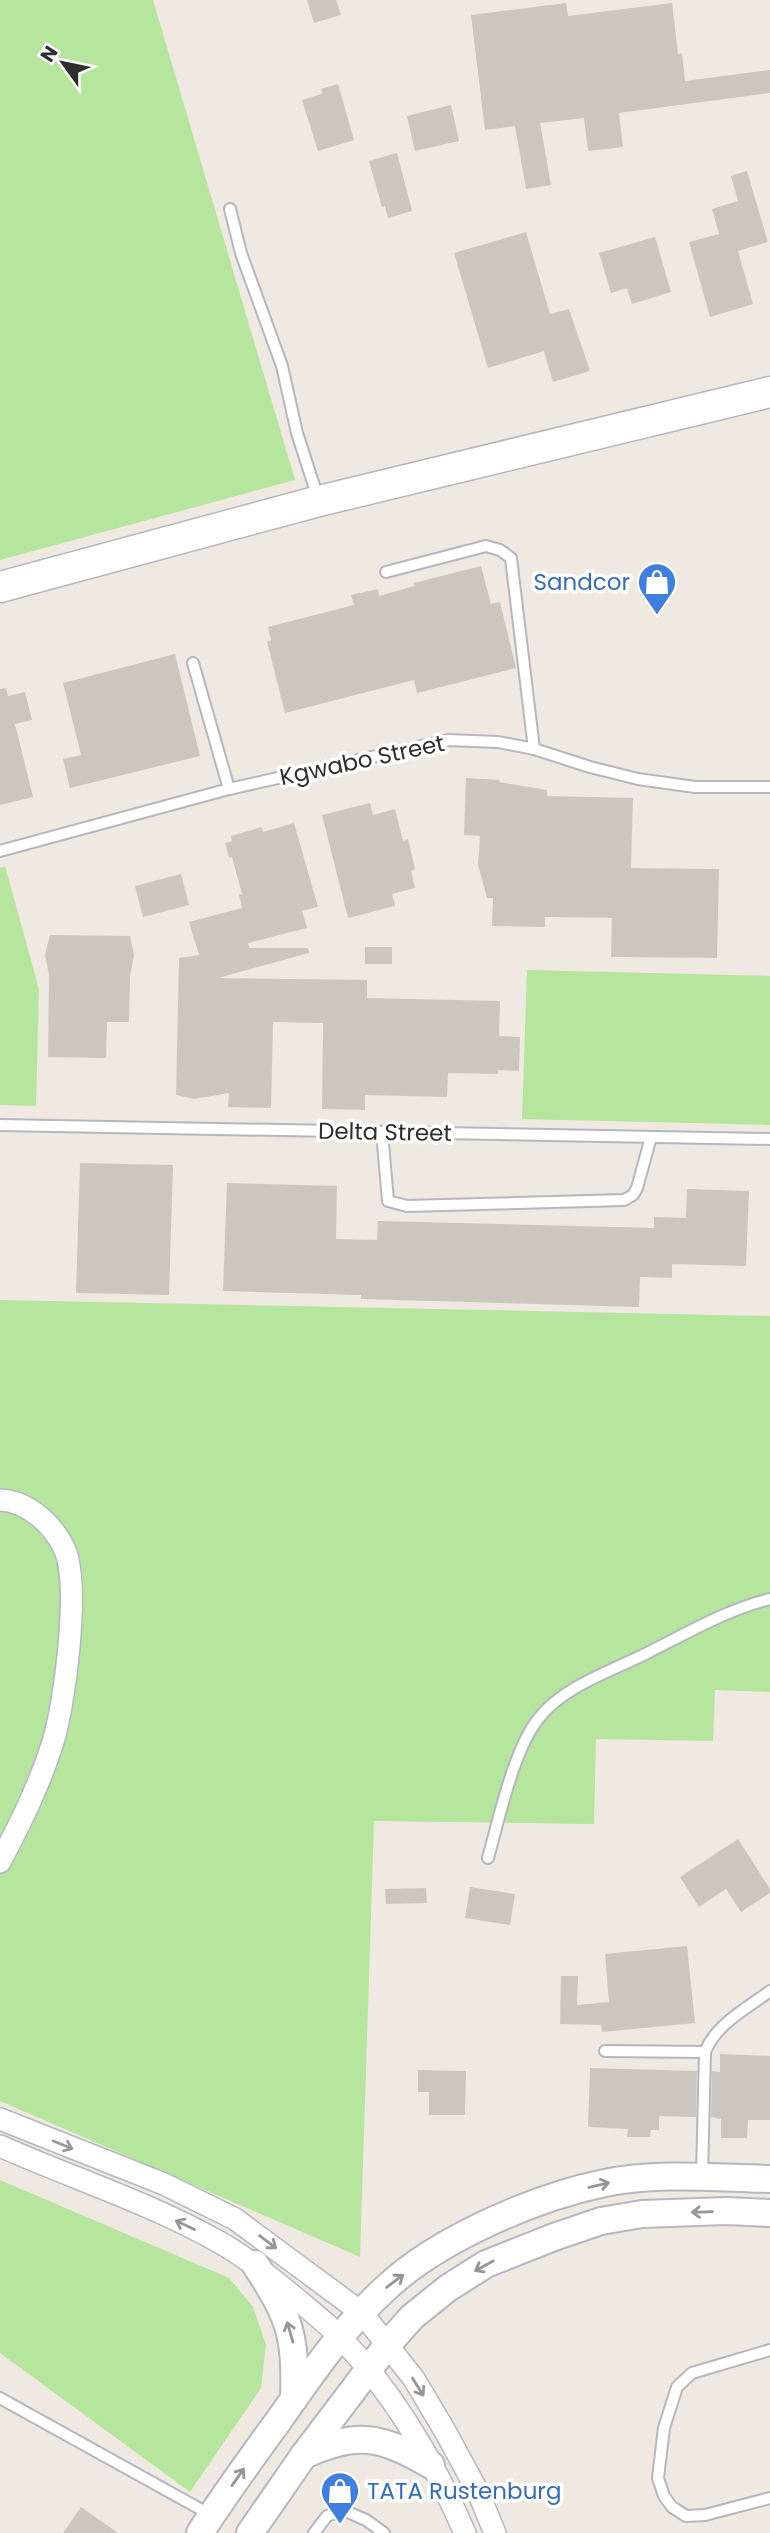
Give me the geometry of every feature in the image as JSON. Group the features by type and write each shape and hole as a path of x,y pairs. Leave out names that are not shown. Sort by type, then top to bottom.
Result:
{"main road":[{"path":"0,587 318,500 770,392"}],"street":[{"path":"0,1500 25,1507 45,1520 65,1550 71,1595 67,1671 53,1744 28,1807 0,1862"},
{"path":"0,2119 164,2184 235,2219 362,2313 414,2379 478,2492 495,2533"},
{"path":"0,2146 181,2223 254,2264 340,2336 367,2369 407,2425 451,2499 466,2533"},
{"path":"206,2524 340,2336 387,2286 436,2251 509,2214 566,2193 607,2182 646,2178 770,2179"},
{"path":"250,2533 304,2455 388,2344 412,2317 448,2288 485,2264 601,2221 642,2214 727,2211 770,2213"},
{"path":"254,2264 281,2307 290,2330 295,2362 294,2399"},
{"path":"304,2455 340,2442 370,2440 404,2449 431,2465"}],"lane":[{"path":"230,209 241,253 282,366 297,433 318,500"},
{"path":"386,572 486,546 500,550 512,558 534,749"},
{"path":"193,663 229,789"},
{"name":"Kgwabo Street","path":"0,851 229,789 448,740 498,742 534,749 638,779 695,787 770,787"},
{"name":"Delta Street","path":"0,1125 770,1139"},
{"path":"382,1132 386,1196 388,1201 407,1206 624,1200 633,1195 637,1188 650,1137"},
{"path":"488,1857 523,1743 539,1717 561,1698 590,1681 734,1610 770,1600"},
{"path":"702,2178 705,2052 711,2038 720,2029 770,1991"},
{"path":"606,2051 705,2052"},
{"path":"770,2350 692,2373 677,2387 664,2428 658,2478 664,2496 672,2507 686,2516 705,2515 770,2498"},
{"path":"0,2398 206,2524"},
{"path":"314,2533 327,2516 343,2510 366,2520 384,2533"}],"green space":[{"path":"0,0 153,0 295,480 0,560"},
{"path":"5,866 39,989 36,1106 0,1105 0,868"},
{"path":"527,970 770,976 770,1125 522,1119"},
{"path":"0,1300 770,1316 770,1692 715,1690 713,1741 596,1739 594,1824 374,1821 360,2257 0,2101"},
{"path":"0,2180 229,2278 253,2307 266,2345 261,2388 190,2492 0,2353"}],"building":[{"path":"307,0 336,0 341,15 314,23"},
{"path":"566,3 568,16 672,3 678,54 682,53 685,81 770,70 770,93 619,113 623,147 588,151 584,118 540,123 551,185 526,189 515,126 485,130 471,15"},
{"path":"338,84 354,140 318,151 302,100 322,94 321,89"},
{"path":"451,105 459,141 415,151 407,116"},
{"path":"397,153 412,211 388,218 385,206 382,207 369,161"},
{"path":"747,171 768,242 738,251 753,304 710,317 689,242 719,234 712,209 738,201 731,176"},
{"path":"526,232 550,314 569,309 590,371 553,382 544,351 488,368 454,253"},
{"path":"655,237 671,292 632,304 627,288 611,293 599,253"},
{"path":"481,566 491,604 500,602 516,668 417,693 414,680 285,713 267,642 271,640 268,627 354,605 351,595 378,589 379,596 414,586 414,583"},
{"path":"175,654 200,756 70,788 63,759 81,755 63,683"},
{"path":"6,688 8,696 25,692 32,720 15,724 33,797 0,805 0,689"},
{"path":"466,778 500,780 499,782 547,790 547,796 633,798 631,868 719,869 717,958 611,957 612,918 545,917 545,927 492,926 493,898 487,898 478,865 480,836 464,835"},
{"path":"370,803 373,815 395,809 403,841 408,839 415,869 411,871 415,888 392,894 395,906 348,918 322,815"},
{"path":"294,823 318,907 302,911 307,928 248,943 249,948 308,948 309,953 218,978 367,980 367,998 500,1001 499,1036 520,1037 519,1071 498,1070 498,1074 448,1073 447,1097 365,1095 365,1110 322,1109 323,1023 273,1022 271,1108 228,1107 229,1093 194,1099 176,1095 179,958 199,955 189,922 242,908 239,895 242,894 232,857 229,858 225,843 232,841 231,836 262,827 263,832"},
{"path":"181,874 189,905 143,917 135,886"},
{"path":"50,935 130,936 134,955 130,976 129,1022 107,1022 106,1058 48,1057 49,975 45,955"},
{"path":"365,947 392,947 392,964 365,964"},
{"path":"80,1163 173,1165 169,1295 76,1293"},
{"path":"227,1183 337,1186 336,1239 377,1240 378,1221 654,1228 654,1217 686,1218 687,1189 749,1191 746,1266 672,1264 672,1278 640,1277 639,1307 361,1299 361,1295 223,1291"},
{"path":"738,1839 770,1893 741,1912 726,1889 699,1907 680,1877"},
{"path":"470,1887 515,1894 510,1925 465,1918"},
{"path":"426,1888 427,1903 386,1904 385,1889"},
{"path":"687,1946 695,2023 602,2032 601,2025 560,2024 561,1976 578,1976 577,2005 609,2002 605,1954"},
{"path":"720,2054 770,2056 770,2120 748,2120 747,2138 721,2138 721,2119 711,2117 712,2071 720,2072"},
{"path":"590,2068 697,2071 696,2117 659,2116 659,2130 651,2130 650,2137 627,2137 628,2129 588,2127"},
{"path":"418,2070 466,2071 465,2115 429,2115 429,2092 418,2092"},
{"path":"81,2507 118,2533 63,2533"}],"place":[{"name":"Sandcor","path":"657,616"},
{"name":"TATA Rustenburg","path":"340,2525"}]}
